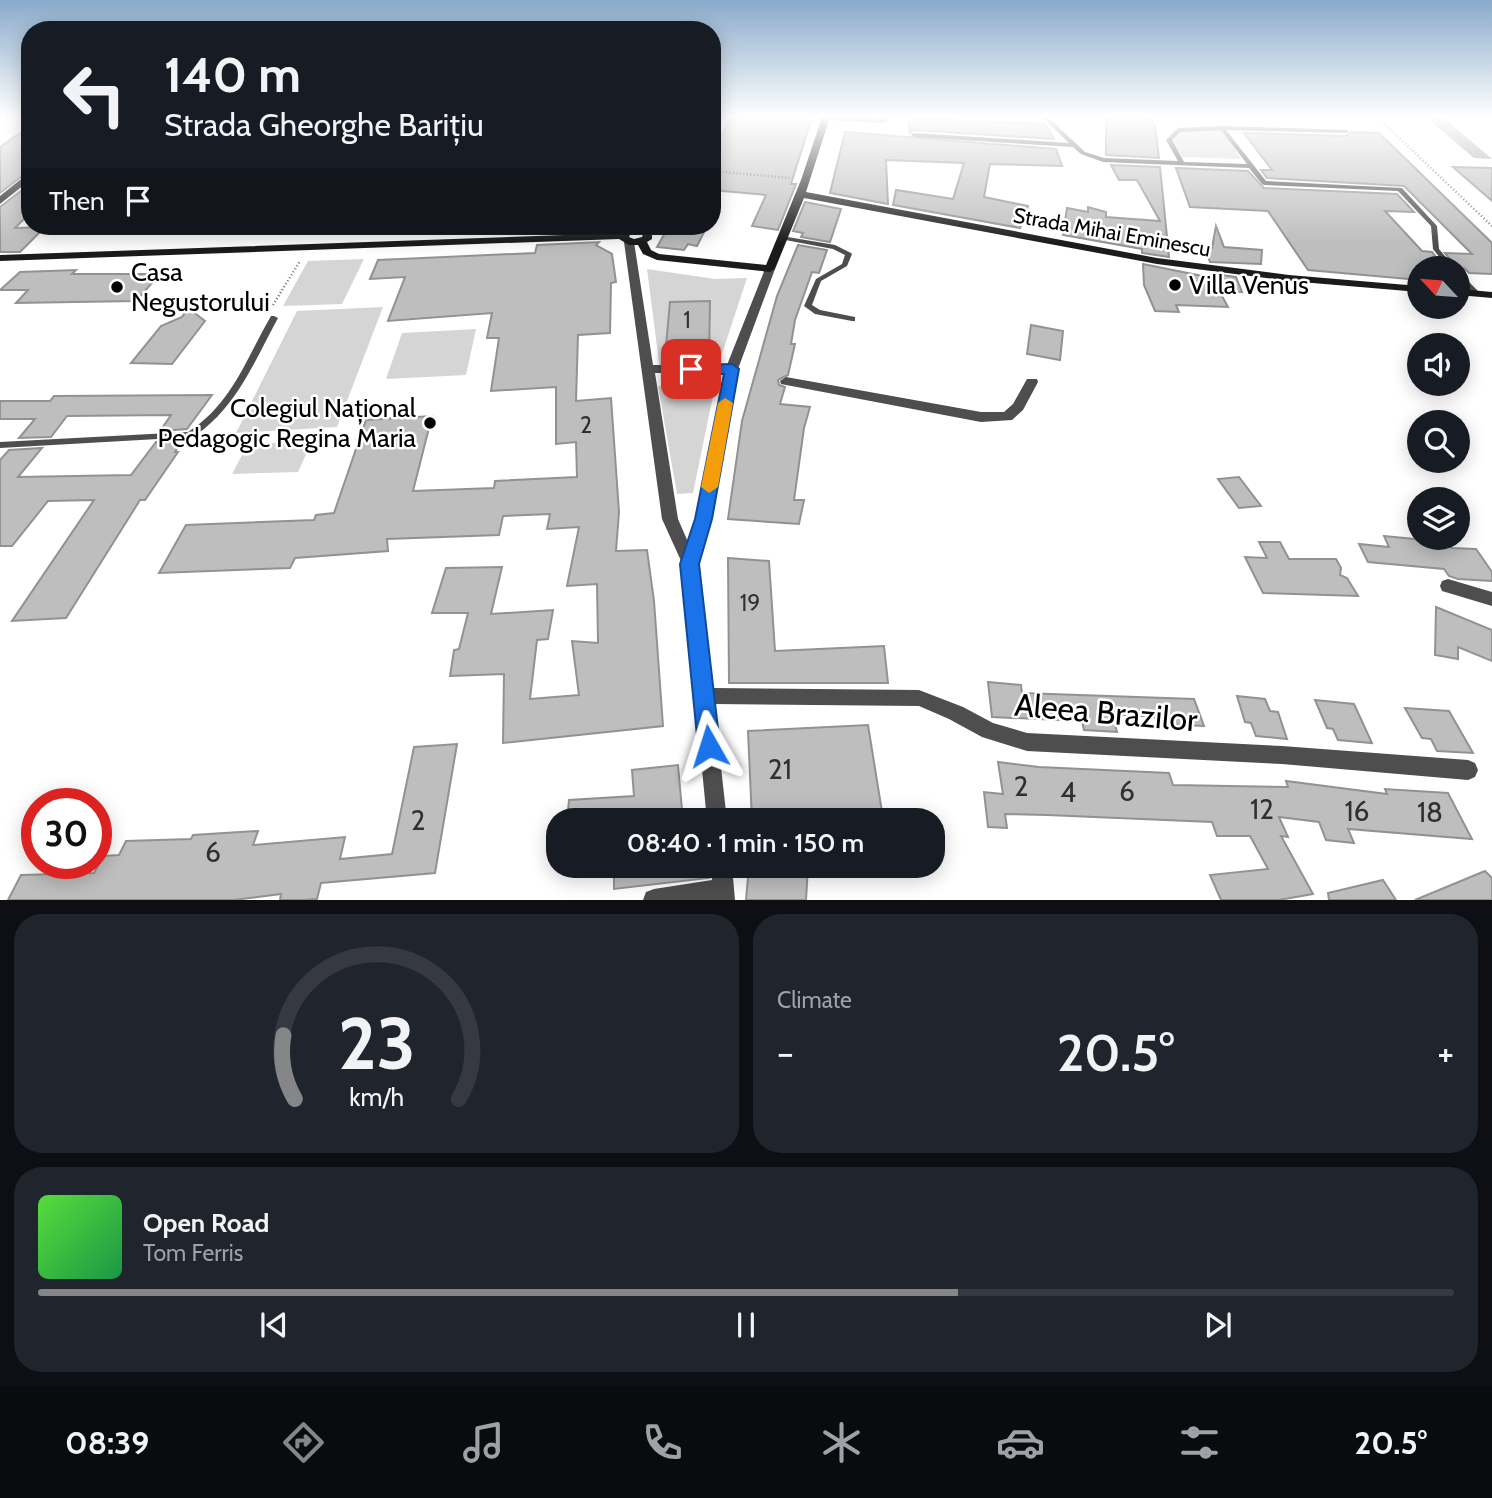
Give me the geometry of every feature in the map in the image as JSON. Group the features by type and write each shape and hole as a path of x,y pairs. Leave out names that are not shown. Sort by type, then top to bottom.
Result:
{"street":[{"path":"690,564 703,519 732,369 813,159"},
{"path":"0,201 21,183"},
{"name":"Strada Mihai Eminescu","path":"800,194 1157,261 1241,273 1407,288"},
{"path":"0,258 629,235 647,252 657,257 770,269"},
{"path":"629,235 646,369 670,519 690,564 716,808"},
{"path":"1470,293 1492,295"},
{"path":"646,369 732,369"},
{"path":"786,381 981,417 1007,417 1018,407 1032,382"},
{"path":"1448,586 1492,600"},
{"name":"Aleea Brazilor","path":"704,696 919,698 956,713 989,731 1027,742 1282,755 1468,771"},
{"path":"654,900 724,894"}],"lane":[{"path":"1100,159 1251,166"},
{"path":"1179,159 1182,164"},
{"path":"1246,159 1264,183 1400,189 1434,226 1436,249 1442,256"},
{"path":"782,238 835,247 849,254 845,265 818,280 808,306 818,312 852,319"},
{"path":"1470,287 1476,294"},
{"path":"0,444 178,438 190,435 202,428 228,398 272,315"}],"path":[{"path":"1421,159 1492,226"},
{"path":"721,172 806,180"},
{"path":"272,315 293,271"}],"shaded area":[{"path":"364,259 342,304 283,306 308,261"},
{"path":"647,269 715,279 747,278 716,372 660,370"},
{"path":"383,307 337,427 236,433 297,311"},
{"path":"476,329 466,375 386,379 402,333"},
{"path":"658,386 715,386 693,493 677,494"},
{"path":"312,441 298,472 232,474 248,444"}],"building":[{"path":"0,159 21,159 21,177 0,193"},
{"path":"721,159 799,159 791,184 796,184 778,230 752,226 766,195 721,191"},
{"path":"838,159 1060,159 1062,166 990,164 984,197 1028,206 1020,228 893,205 896,190 953,199 964,163 886,160 888,204 830,193"},
{"path":"1264,159 1406,159 1492,243 1492,274 1470,273 1470,256 1447,256 1445,253 1472,254 1404,186 1267,178 1261,170 1272,170"},
{"path":"1111,165 1160,167 1169,257 1142,253 1142,249 1063,235 1067,208 1088,212 1088,207 1106,212 1106,217 1160,221 1137,180 1119,180"},
{"path":"1453,167 1492,168 1492,201"},
{"path":"1176,168 1248,171 1264,188 1397,194 1414,212 1385,211 1422,251 1432,252 1435,256 1407,256 1407,279 1308,270 1268,211 1190,207"},
{"path":"21,191 21,222 15,228 21,228 21,235 37,235 20,252 0,252 0,207"},
{"path":"805,202 841,209 830,242 801,237 803,233 793,231"},
{"path":"1216,226 1224,247 1262,250 1261,264 1210,262 1204,247 1212,248"},
{"path":"664,235 702,235 697,246 688,244 684,250 657,247"},
{"path":"599,242 596,245 612,254 616,282 611,283 610,333 578,335 576,401 611,398 619,512 616,551 647,550 654,601 663,726 503,743 504,674 450,676 454,650 459,649 468,613 432,613 446,568 502,567 491,614 553,610 548,639 537,640 530,699 579,695 572,641 598,643 597,584 567,586 579,527 547,529 550,514 503,516 499,535 387,539 388,551 295,558 290,568 159,573 186,525 314,520 316,515 334,513 366,420 432,416 413,491 494,488 495,481 577,477 576,442 556,444 556,387 491,391 499,338 487,338 492,313 388,321 405,277 370,279 378,260 535,253 537,245"},
{"path":"798,245 827,250 819,273 812,272 795,320 791,344 795,344 788,375 778,380 779,385 785,387 780,404 810,407 804,428 794,500 804,500 799,524 728,519 742,421 777,296"},
{"path":"1143,264 1212,278 1228,307 1176,305 1179,312 1155,311 1144,285"},
{"path":"76,270 72,274 160,274 136,301 16,303 28,290 0,290 20,272"},
{"path":"1214,274 1236,277 1242,292 1220,290"},
{"path":"710,301 709,357 665,357 670,302"},
{"path":"188,308 205,321 172,364 131,363 161,326 182,317"},
{"path":"1031,325 1063,331 1060,360 1027,354"},
{"path":"212,395 187,429 160,431 171,415 67,416 51,437 19,438 35,419 0,419 0,401 50,401 54,396"},
{"path":"182,440 175,452 178,452 145,500 140,500 66,618 12,621 94,500 48,501 12,546 0,546 0,460 9,450 42,448 18,477 131,475 156,442"},
{"path":"1239,477 1261,506 1239,508 1218,479"},
{"path":"1384,536 1407,538 1407,550 1476,549 1492,572 1492,581 1458,579 1449,576 1444,569 1368,562 1359,544 1389,547"},
{"path":"1259,542 1280,542 1289,559 1336,559 1341,568 1340,575 1347,578 1358,596 1263,593 1245,557 1267,558"},
{"path":"728,558 769,561 775,651 884,646 888,683 729,683"},
{"path":"1436,607 1492,630 1492,661 1458,647 1458,659 1435,655"},
{"path":"988,682 1021,685 1022,693 1194,699 1204,726 1157,724 1155,717 1112,714 1117,732 1084,730 1082,721 992,717"},
{"path":"1237,696 1265,699 1270,711 1278,712 1287,739 1256,736 1251,723 1245,722"},
{"path":"1315,700 1354,704 1372,743 1338,740 1333,729 1327,728"},
{"path":"1405,708 1449,711 1473,753 1437,751 1431,739 1422,738"},
{"path":"868,725 881,808 751,808 748,731"},
{"path":"457,744 435,873 321,883 317,899 304,900 280,900 281,894 234,900 8,900 21,875 21,879 112,879 112,855 119,855 126,841 191,839 193,835 258,831 253,845 345,837 340,859 392,854 414,747"},
{"path":"998,762 1039,767 1169,773 1173,785 1288,787 1286,781 1387,794 1385,789 1448,793 1472,839 1348,829 1354,843 1326,840 1319,822 1279,817 1288,837 1281,836 1313,894 1279,900 1221,900 1210,875 1268,869 1250,836 1217,836 1212,822 1047,815 1005,814 1007,828 988,827 984,792 1003,794"},
{"path":"678,765 682,808 568,808 569,800 634,796 632,770"},
{"path":"1485,871 1492,878 1492,900 1415,900"},
{"path":"614,878 709,878 614,889"},
{"path":"748,878 807,878 806,900 746,900"},
{"path":"1383,880 1396,900 1329,900 1328,893"}],"slow traffic":[{"path":"709,487 725,403"}],"place":[{"name":"Villa Venus","path":"1175,285"},
{"name":"Casa Negustorului","path":"117,287"},
{"name":"Colegiul Național Pedagogic Regina Maria","path":"430,423"}],"route":[{"path":"691,369 732,369 703,519 690,564 709,746"}]}
